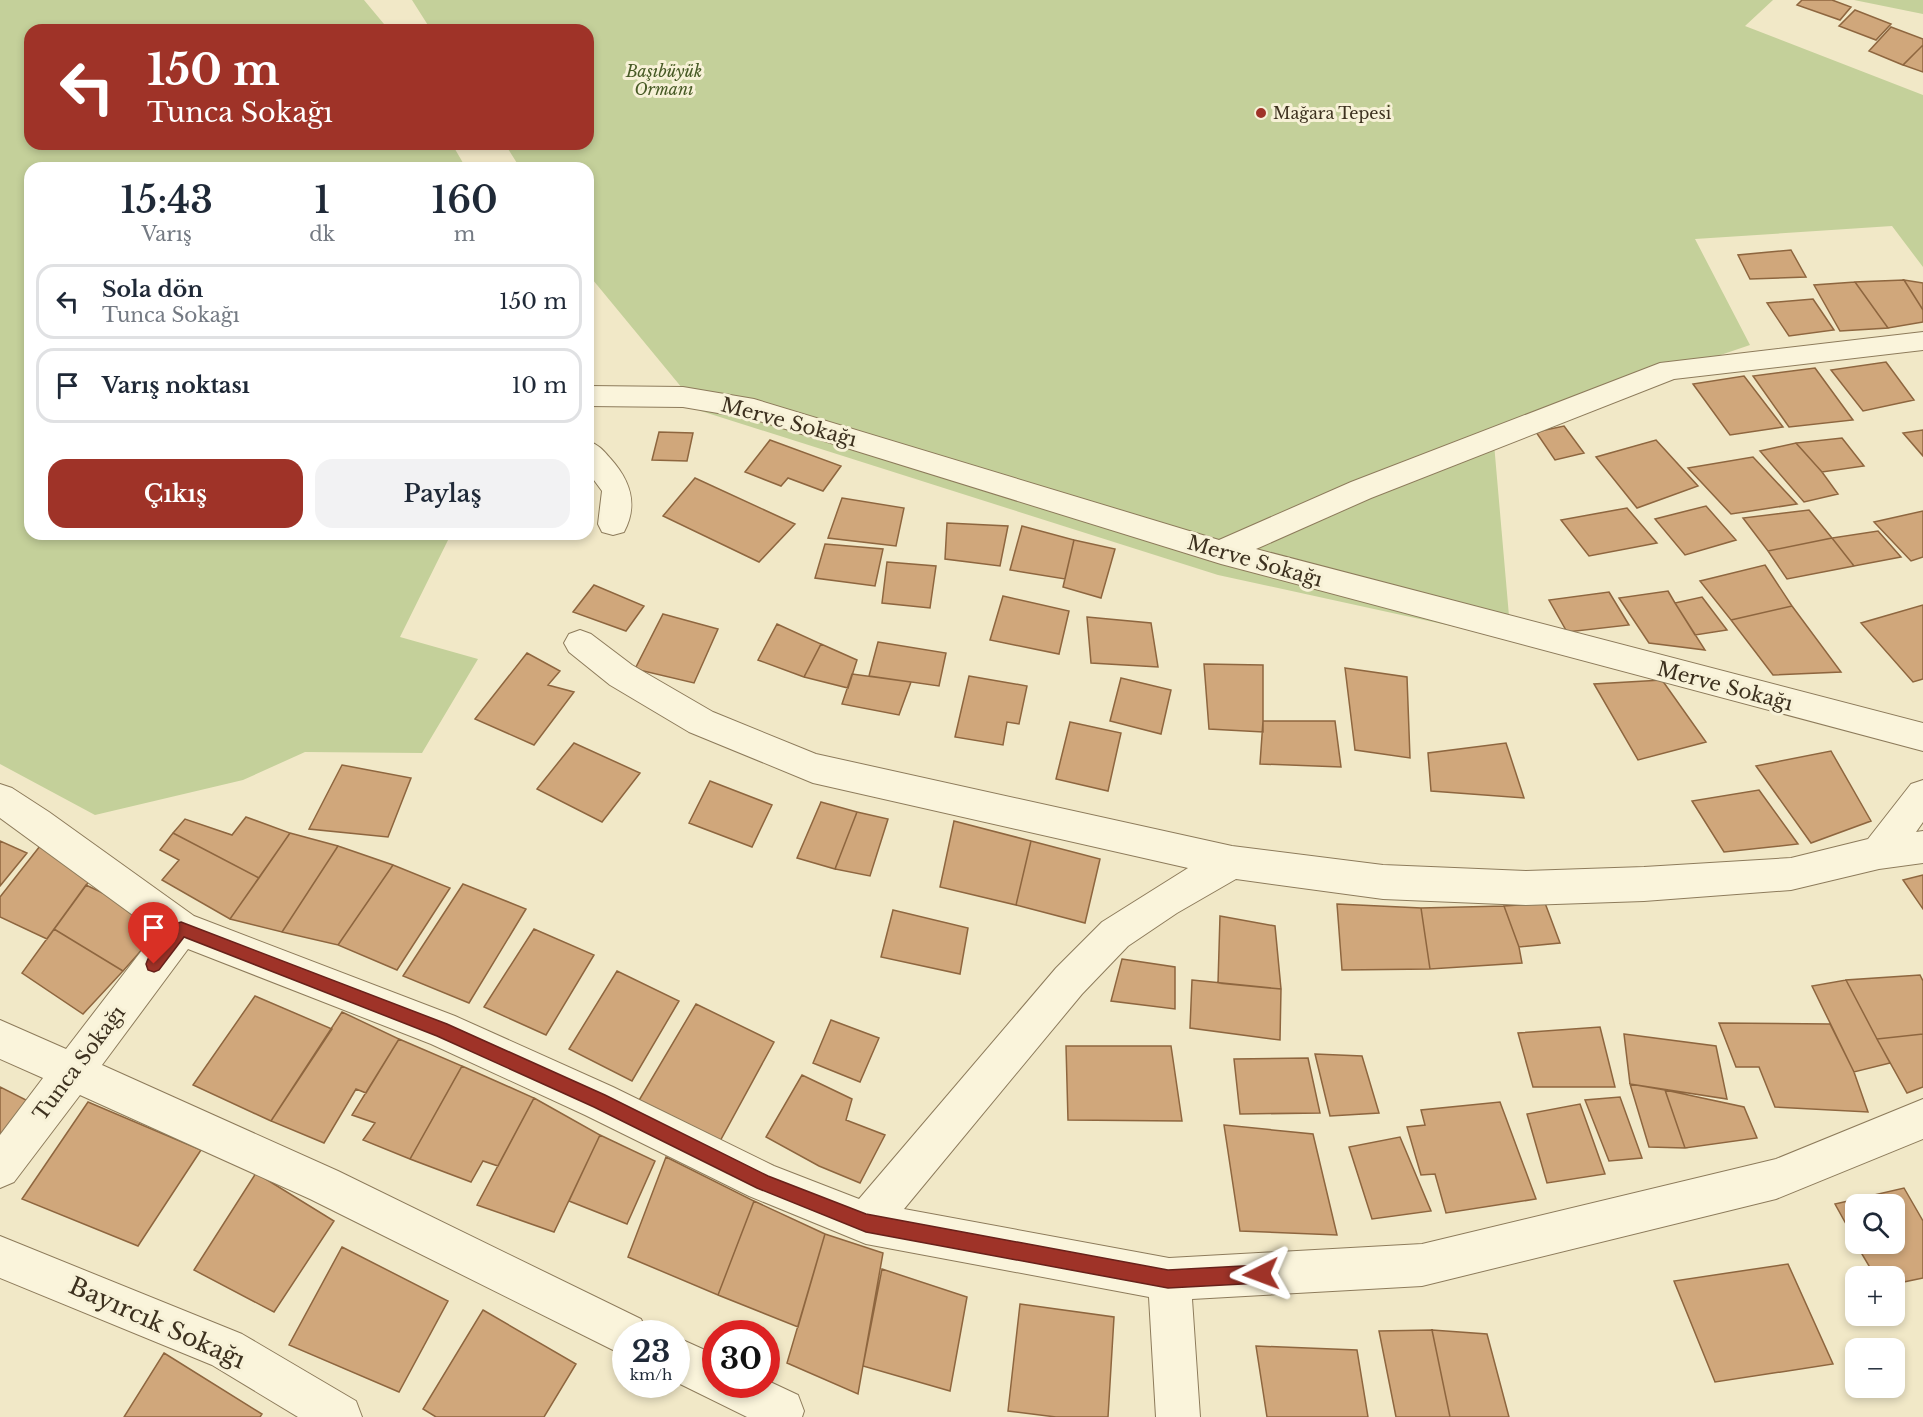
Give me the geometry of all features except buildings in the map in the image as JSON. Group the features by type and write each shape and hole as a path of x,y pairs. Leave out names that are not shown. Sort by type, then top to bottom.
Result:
{"street":[{"path":"1221,552 1361,490 1670,370 1923,341"},
{"name":"Merve Sokağı","path":"594,396 683,397 754,409 1221,552 1923,737"},
{"path":"594,460 617,489 618,502 613,524"},
{"path":"580,644 621,675 701,722 813,768 1232,862 1383,882 1526,888 1644,884 1791,874 1879,853 1923,847"},
{"path":"1879,853 1923,795"},
{"path":"0,799 37,823 181,929 441,1029 600,1101 763,1182 866,1223 1168,1279 1422,1265 1776,1179 1923,1119"},
{"path":"866,1223 1069,981 1116,934 1164,901 1232,862"},
{"name":"Tunca Sokağı","path":"0,1168 181,929"},
{"path":"0,1039 324,1185 612,1327"},
{"name":"Bayırcık Sokağı","path":"0,1257 227,1349 340,1417"},
{"path":"1168,1279 1178,1417"},
{"path":"756,1398 782,1411"}],"green space":[{"path":"0,0 364,0 384,24 24,24 24,150 456,150 462,162 24,162 24,540 448,540 400,637 478,659 422,753 305,752 243,780 95,815 0,764"},
{"name":"Başıbüyük Ormanı","path":"412,0 1773,0 1745,26 1923,95 1923,267 1892,226 1695,239 1750,345 1493,432 1511,639 1218,575 701,411 594,281 594,162 516,162 509,150 594,150 594,24 427,24"},
{"path":"1854,0 1923,0 1923,14"}],"place":[{"name":"Mağara Tepesi","path":"1261,113"}],"route":[{"path":"154,964 181,929 441,1029 600,1101 763,1182 866,1223 1168,1279 1261,1274"}]}
